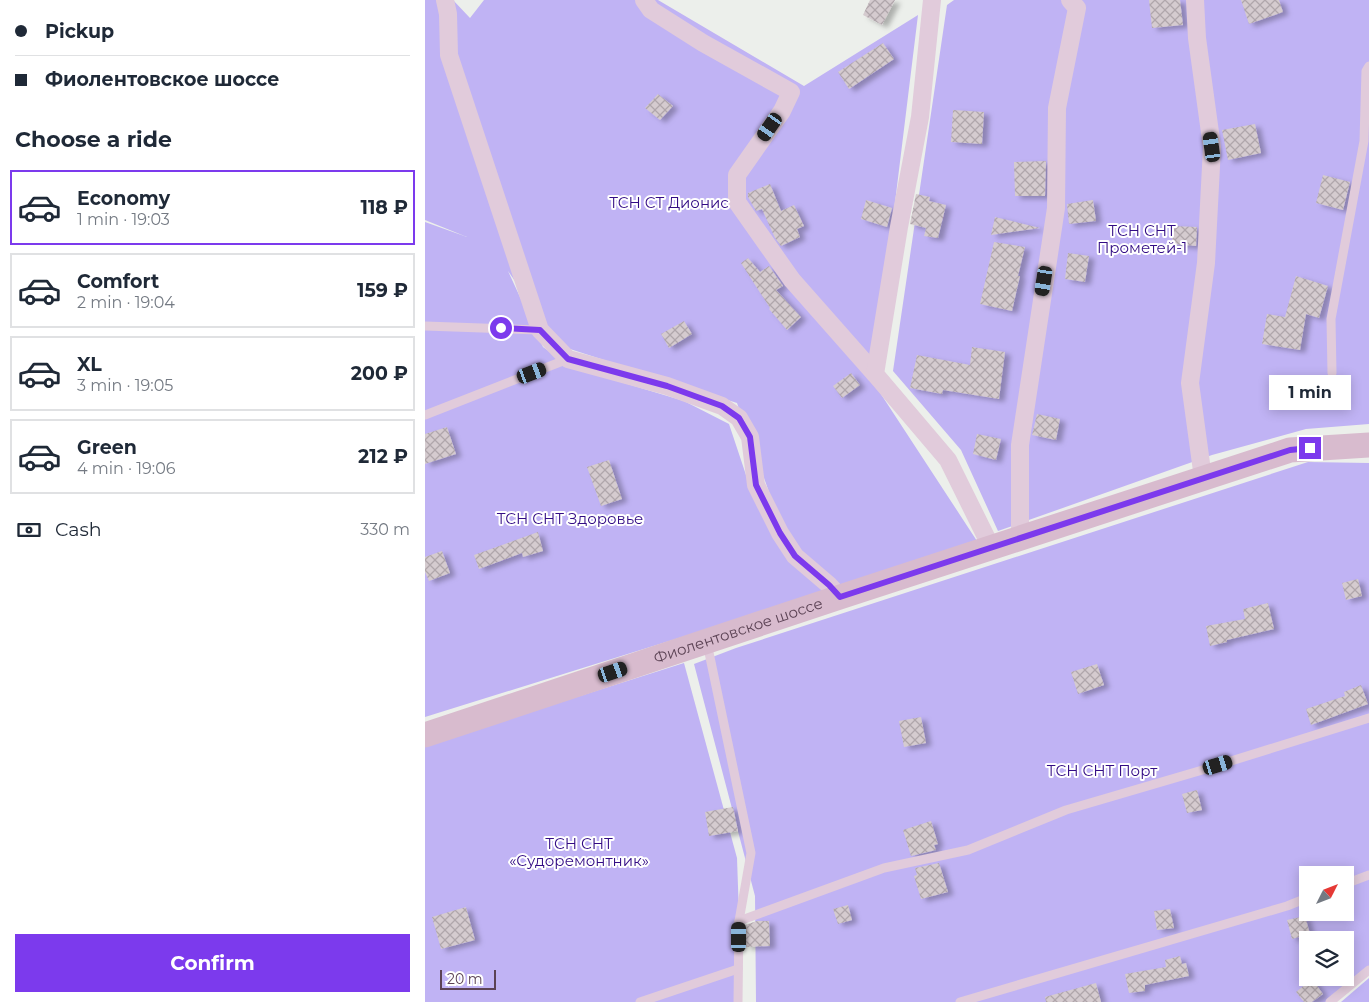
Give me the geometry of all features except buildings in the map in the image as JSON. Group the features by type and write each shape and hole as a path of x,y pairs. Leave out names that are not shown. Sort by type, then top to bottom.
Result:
{"main road":[{"name":"Фиолентовское шоссе","path":"425,735 1020,537 1290,450 1369,445"}],"street":[{"path":"445,0 448,14 449,55 540,330 568,359 667,386 722,406 739,418 750,437 756,485 780,533 795,556 840,597"},
{"path":"644,0 651,10 703,43 791,92 782,112 737,175 737,202 792,280 948,460 991,547"},
{"path":"875,374 897,237 920,117 932,0"},
{"path":"1020,537 1020,445 1056,208 1057,108 1077,8 1071,0"},
{"path":"1195,0 1197,38 1212,147 1206,263 1190,383 1203,478"}],"lane":[{"path":"1332,373 1331,319 1364,141 1366,71 1369,66"},
{"path":"425,326 540,330"},
{"path":"425,415 568,359"},
{"path":"707,641 751,853 739,921 738,1002"},
{"path":"739,921 884,868 968,850 1066,810 1369,718"},
{"path":"1354,881 1369,876"},
{"path":"961,1002 1299,901"},
{"path":"641,1002 738,969"},
{"path":"1330,1002 1369,970"}],"green space":[{"name":"ТСН СТ Дионис","path":"425,0 453,0 470,18 484,0 658,0 804,86 918,15 873,382 977,541 836,586 786,539 737,403 570,349 545,324 508,271 543,347 571,367 684,401 729,424 749,484 773,537 830,591 425,717 425,222 467,237 425,220"},
{"name":"ТСН СНТ Прометей-1","path":"954,0 1369,0 1369,424 1306,429 1212,455 998,531 961,450 893,371 947,5"},
{"name":"ТСН СНТ Порт","path":"1308,462 1369,463 1369,967 1354,980 1354,931 1299,931 1299,986 1347,986 1328,1002 756,1002 755,896 694,664 736,648"},
{"name":"ТСН СНТ «Судоремонтник»","path":"684,663 737,858 742,1002 425,1002 425,745"},
{"path":"1369,978 1369,1002 1341,1002"}],"route":[{"path":"501,328 540,330 568,359 667,386 722,406 739,418 750,437 756,485 780,533 795,556 840,597 1290,450 1310,448"}],"park label":[{"name":"ТСН СНТ Здоровье","path":"570,519"}]}
